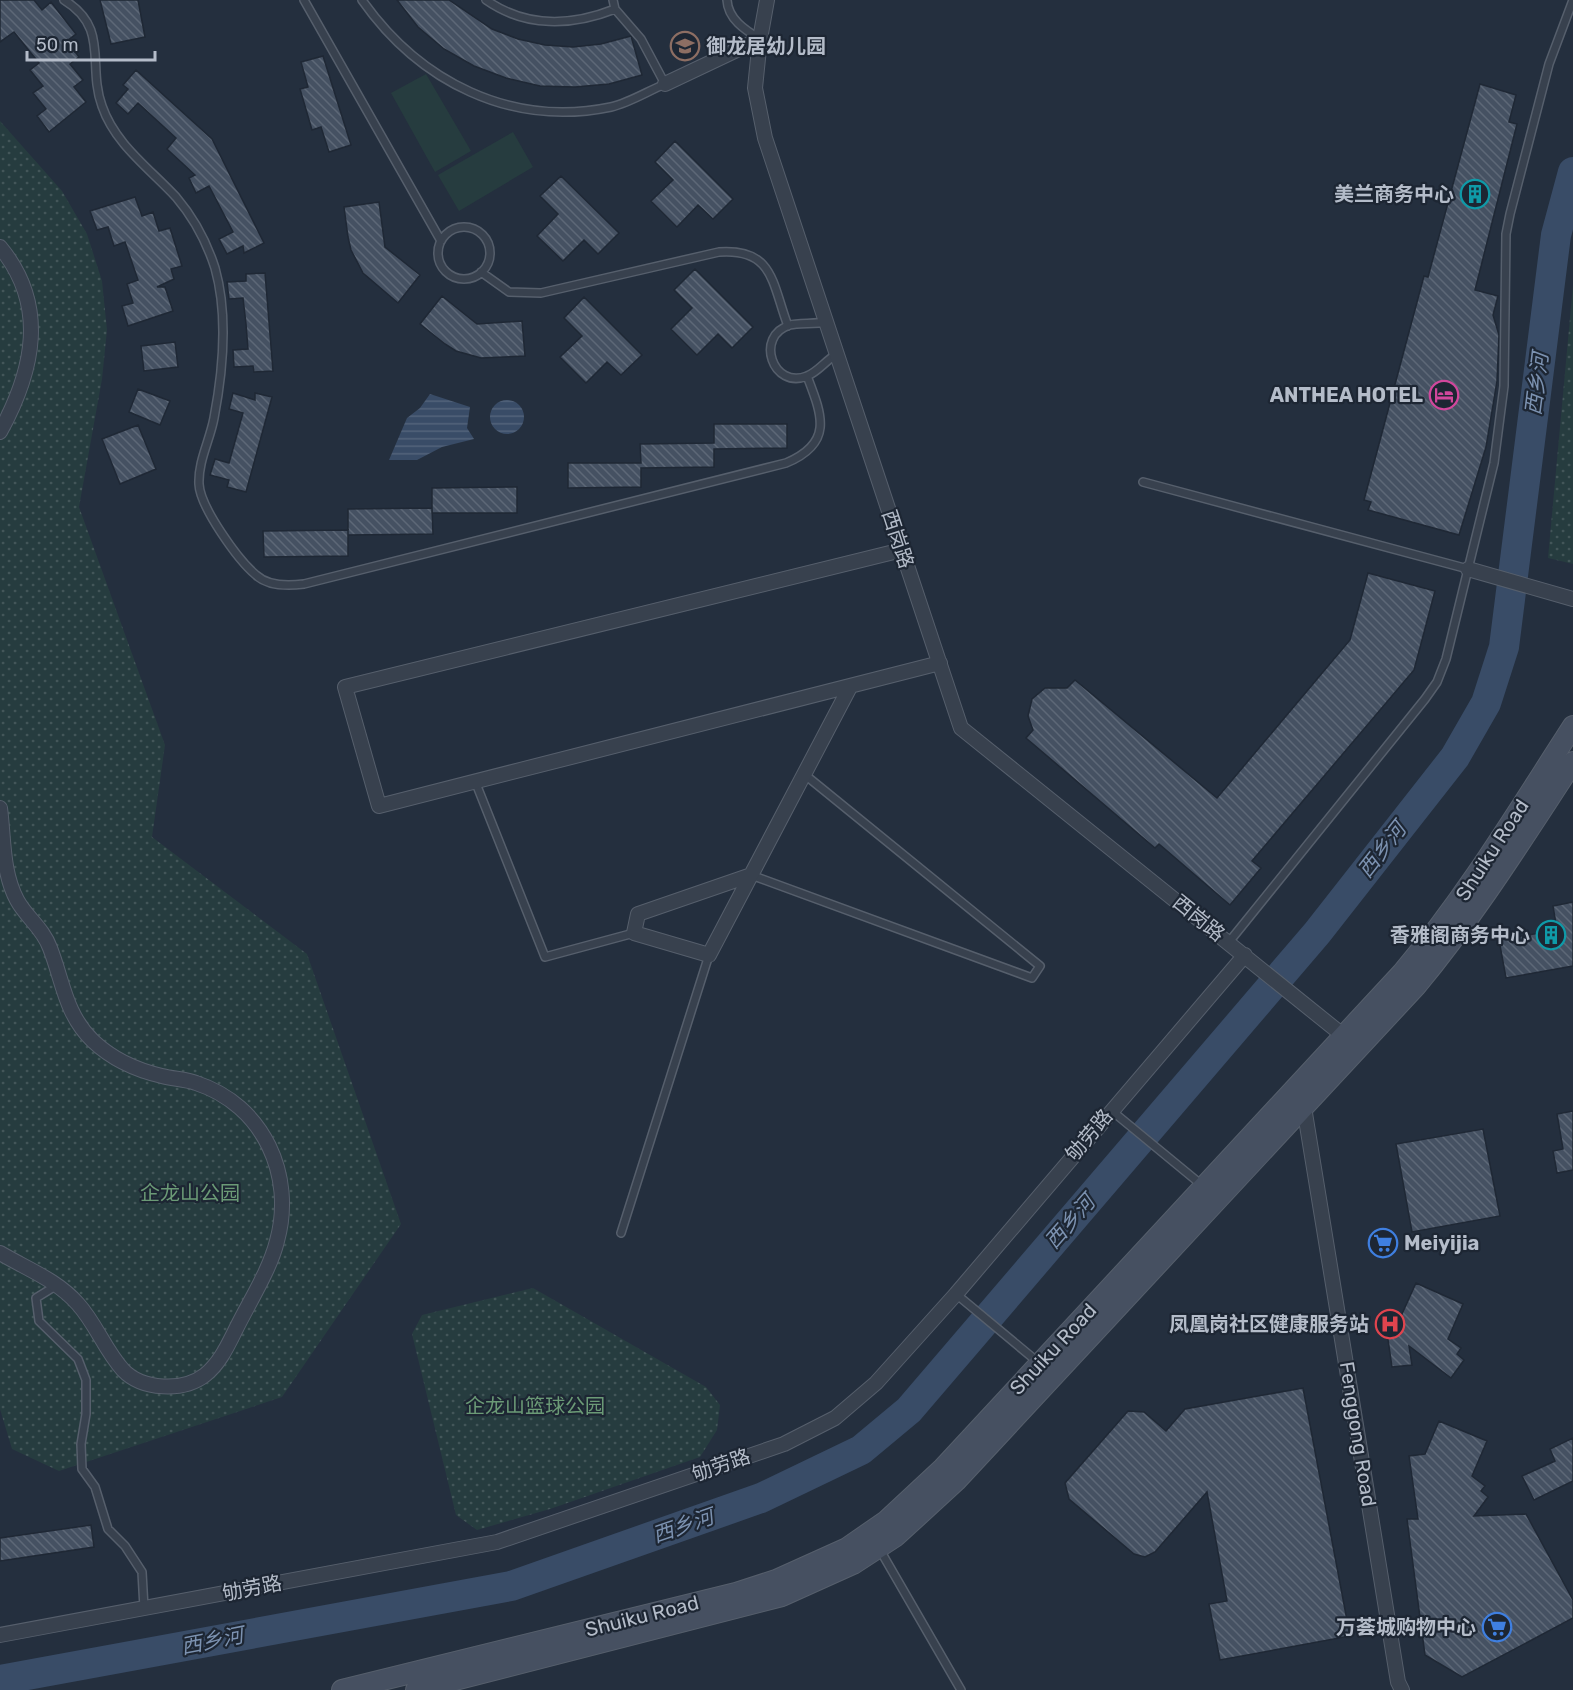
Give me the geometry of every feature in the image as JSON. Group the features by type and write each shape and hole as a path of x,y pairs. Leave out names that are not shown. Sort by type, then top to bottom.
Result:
{"main road":[{"name":"Shuiku Road","path":"342,1690 736,1593 815,1564 847,1548 904,1529 956,1481 1304,1107 1351,1042 1442,926 1573,726"},
{"name":"Shuiku Road","path":"416,1690 782,1596 828,1577 874,1540 1204,1187 1456,938 1573,762"}],"street":[{"name":"西岗路","path":"767,0 755,88 765,138 961,728 1351,1042"},
{"path":"665,84 760,39"},
{"path":"0,247 12,262 24,285 31,311 32,338 28,364 0,432"},
{"path":"902,550 345,687 379,806 940,663"},
{"path":"1468,569 1573,599"},
{"path":"751,875 638,914 633,933 709,955 850,687"},
{"path":"0,808 11,886 23,910 39,927 50,947 63,995 75,1019 92,1040 113,1057 137,1069 196,1083 226,1097 252,1119 271,1147 281,1178 284,1211 277,1244 223,1355 204,1376 177,1387 149,1385 124,1371 78,1304 57,1285 0,1253"},
{"name":"劬劳路","path":"0,1635 497,1542 784,1444 835,1418 876,1383 956,1294 1114,1113 1245,955"},
{"name":"Fenggong Road","path":"1304,1107 1398,1682 1402,1690"}],"lane":[{"path":"64,0 76,7 87,20 94,35 101,104 111,126 129,151 187,213 205,243 215,268 221,312 220,369 214,419 201,463 199,485 207,512 256,576 289,586 304,584 786,463 801,457 814,444 821,430 821,413 807,376"},
{"path":"304,0 441,242"},
{"path":"362,0 377,22 419,63 461,88 497,102 545,110 584,111 613,106 665,84 641,39 615,9 613,0"},
{"path":"486,0 518,16 542,22 584,20 615,9"},
{"path":"728,0 733,17 745,30 760,39"},
{"path":"1229,942 1437,682 1446,659 1494,463 1504,386 1506,234 1549,64 1573,0"},
{"path":"461,227 478,231 489,249 487,265 481,272 469,278 447,273 439,261 441,242 446,234 461,227"},
{"path":"481,272 509,292 541,293 736,250 752,255 765,263 788,326"},
{"path":"826,322 788,326 780,330 772,341 770,355 773,363 788,377 807,376 837,354"},
{"path":"1143,482 1468,569"},
{"path":"751,875 1032,978 1040,966 804,774"},
{"path":"475,782 545,957 633,933"},
{"path":"621,1233 709,955"},
{"path":"1114,1113 1204,1187"},
{"path":"57,1285 36,1298 39,1321 78,1359 86,1380 86,1414 81,1444 82,1468 95,1486 108,1529 125,1546 142,1572 144,1608"},
{"path":"956,1294 1040,1363"},
{"path":"874,1540 960,1690"}],"green space":[{"path":"426,74 471,151 435,172 391,93"},
{"name":"企龙山公园","path":"0,121 62,191 87,234 102,281 107,330 102,379 79,507 165,745 152,837 307,954 401,1224 282,1397 59,1471 12,1449 0,1409"},
{"path":"513,132 533,167 459,211 438,175"},
{"path":"1573,285 1573,564 1548,558"},
{"name":"企龙山篮球公园","path":"533,1288 706,1387 720,1405 717,1430 700,1457 550,1509 477,1530 456,1515 412,1334 422,1315"}],"water":[{"path":"430,394 470,407 467,428 474,439 442,447 417,460 389,460 407,418 420,408"},
{"path":"507,400 519,405 524,417 519,429 507,434 495,429 490,417 495,405"}],"building":[{"path":"0,0 34,0 42,10 51,2 76,34 67,41 79,57 70,64 83,80 74,87 86,102 49,132 37,116 46,109 33,93 43,86 30,70 39,63 14,32 0,42"},
{"path":"100,0 138,0 145,37 111,44"},
{"path":"397,0 449,0 492,29 518,39 545,45 573,47 601,44 631,36 642,75 609,84 575,87 540,86 506,78 474,66 444,49 418,27"},
{"path":"323,56 351,145 329,152 321,127 312,130 300,89 308,87 301,62"},
{"path":"136,70 212,139 264,243 244,253 243,246 227,254 219,239 233,232 209,186 196,193 189,178 195,175 167,149 176,138 138,103 128,114 116,103 128,89 123,85"},
{"name":"ANTHEA HOTEL","path":"1480,84 1516,95 1509,122 1517,124 1475,290 1498,296 1493,315 1499,335 1497,381 1486,447 1459,535 1368,510 1371,502 1364,500 1424,276 1428,277"},
{"path":"675,141 733,199 713,219 698,205 677,227 651,201 673,180 655,162"},
{"path":"561,176 619,233 598,254 584,240 563,261 537,236 558,214 540,196"},
{"path":"135,197 142,216 153,212 159,231 170,228 182,266 171,269 174,279 157,287 165,287 173,311 128,326 122,306 133,303 127,284 138,280 125,242 114,246 108,227 97,230 90,211"},
{"path":"379,202 385,247 420,275 398,303 363,273 351,250 348,237 344,207"},
{"path":"695,269 753,327 732,348 718,334 697,355 671,329 692,308 674,290"},
{"path":"265,273 273,371 254,372 253,366 234,367 233,350 248,349 246,324 243,298 229,299 227,282 246,281 246,274"},
{"path":"442,296 477,324 522,321 525,356 481,358 456,351 445,344 420,324"},
{"path":"584,297 642,355 621,375 607,362 586,383 560,357 582,336 564,318"},
{"path":"175,342 178,367 144,371 141,346"},
{"path":"138,389 170,401 160,425 129,412"},
{"path":"233,393 255,400 255,393 272,397 246,492 227,487 229,480 210,475 215,459 229,463 243,413 229,409"},
{"path":"714,424 787,424 787,448 714,449 714,467 641,468 641,487 568,488 568,463 641,463 640,444 714,443"},
{"path":"138,425 156,469 120,484 102,439"},
{"path":"517,487 517,513 432,513 432,488"},
{"path":"432,508 433,534 348,535 348,509"},
{"path":"348,530 348,556 264,557 263,531"},
{"path":"1368,573 1435,591 1414,670 1252,861 1261,868 1230,905 1159,844 1155,848 1026,738 1033,730 1028,716 1032,699 1045,688 1067,688 1075,680 1217,798 1350,640"},
{"name":"香雅阁商务中心","path":"1573,902 1573,966 1506,978 1499,940 1557,930 1553,906"},
{"path":"1573,1111 1573,1170 1557,1173 1553,1151 1563,1149 1557,1114"},
{"path":"1483,1129 1500,1216 1412,1232 1396,1144"},
{"path":"1416,1283 1463,1304 1448,1339 1461,1348 1457,1354 1464,1360 1451,1378 1409,1346 1412,1365 1392,1367 1385,1319 1401,1316"},
{"path":"1303,1388 1350,1636 1220,1660 1209,1604 1227,1601 1207,1492 1155,1552 1145,1557 1134,1554 1069,1499 1065,1483 1128,1411 1144,1412 1166,1431 1185,1409"},
{"name":"万荟城购物中心","path":"1439,1421 1487,1441 1472,1476 1485,1486 1481,1491 1488,1497 1474,1516 1526,1514 1573,1600 1573,1618 1462,1677 1425,1655 1407,1519 1418,1519 1409,1456 1425,1454"},
{"path":"1573,1438 1573,1481 1534,1500 1522,1476 1555,1461 1550,1449"},
{"path":"91,1525 94,1547 0,1561 0,1538"}],"waterway":[{"name":"西乡河","path":"0,1680 511,1586 761,1498 861,1450 909,1410 1317,933 1455,757 1486,703 1504,647 1556,235 1573,172"}],"place":[{"name":"御龙居幼儿园","path":"685,46"},
{"name":"美兰商务中心","path":"1475,194"},
{"name":"ANTHEA HOTEL","path":"1444,395"},
{"name":"香雅阁商务中心","path":"1551,935"},
{"name":"Meiyijia","path":"1383,1243"},
{"name":"凤凰岗社区健康服务站","path":"1390,1324"},
{"name":"万荟城购物中心","path":"1497,1627"}]}
